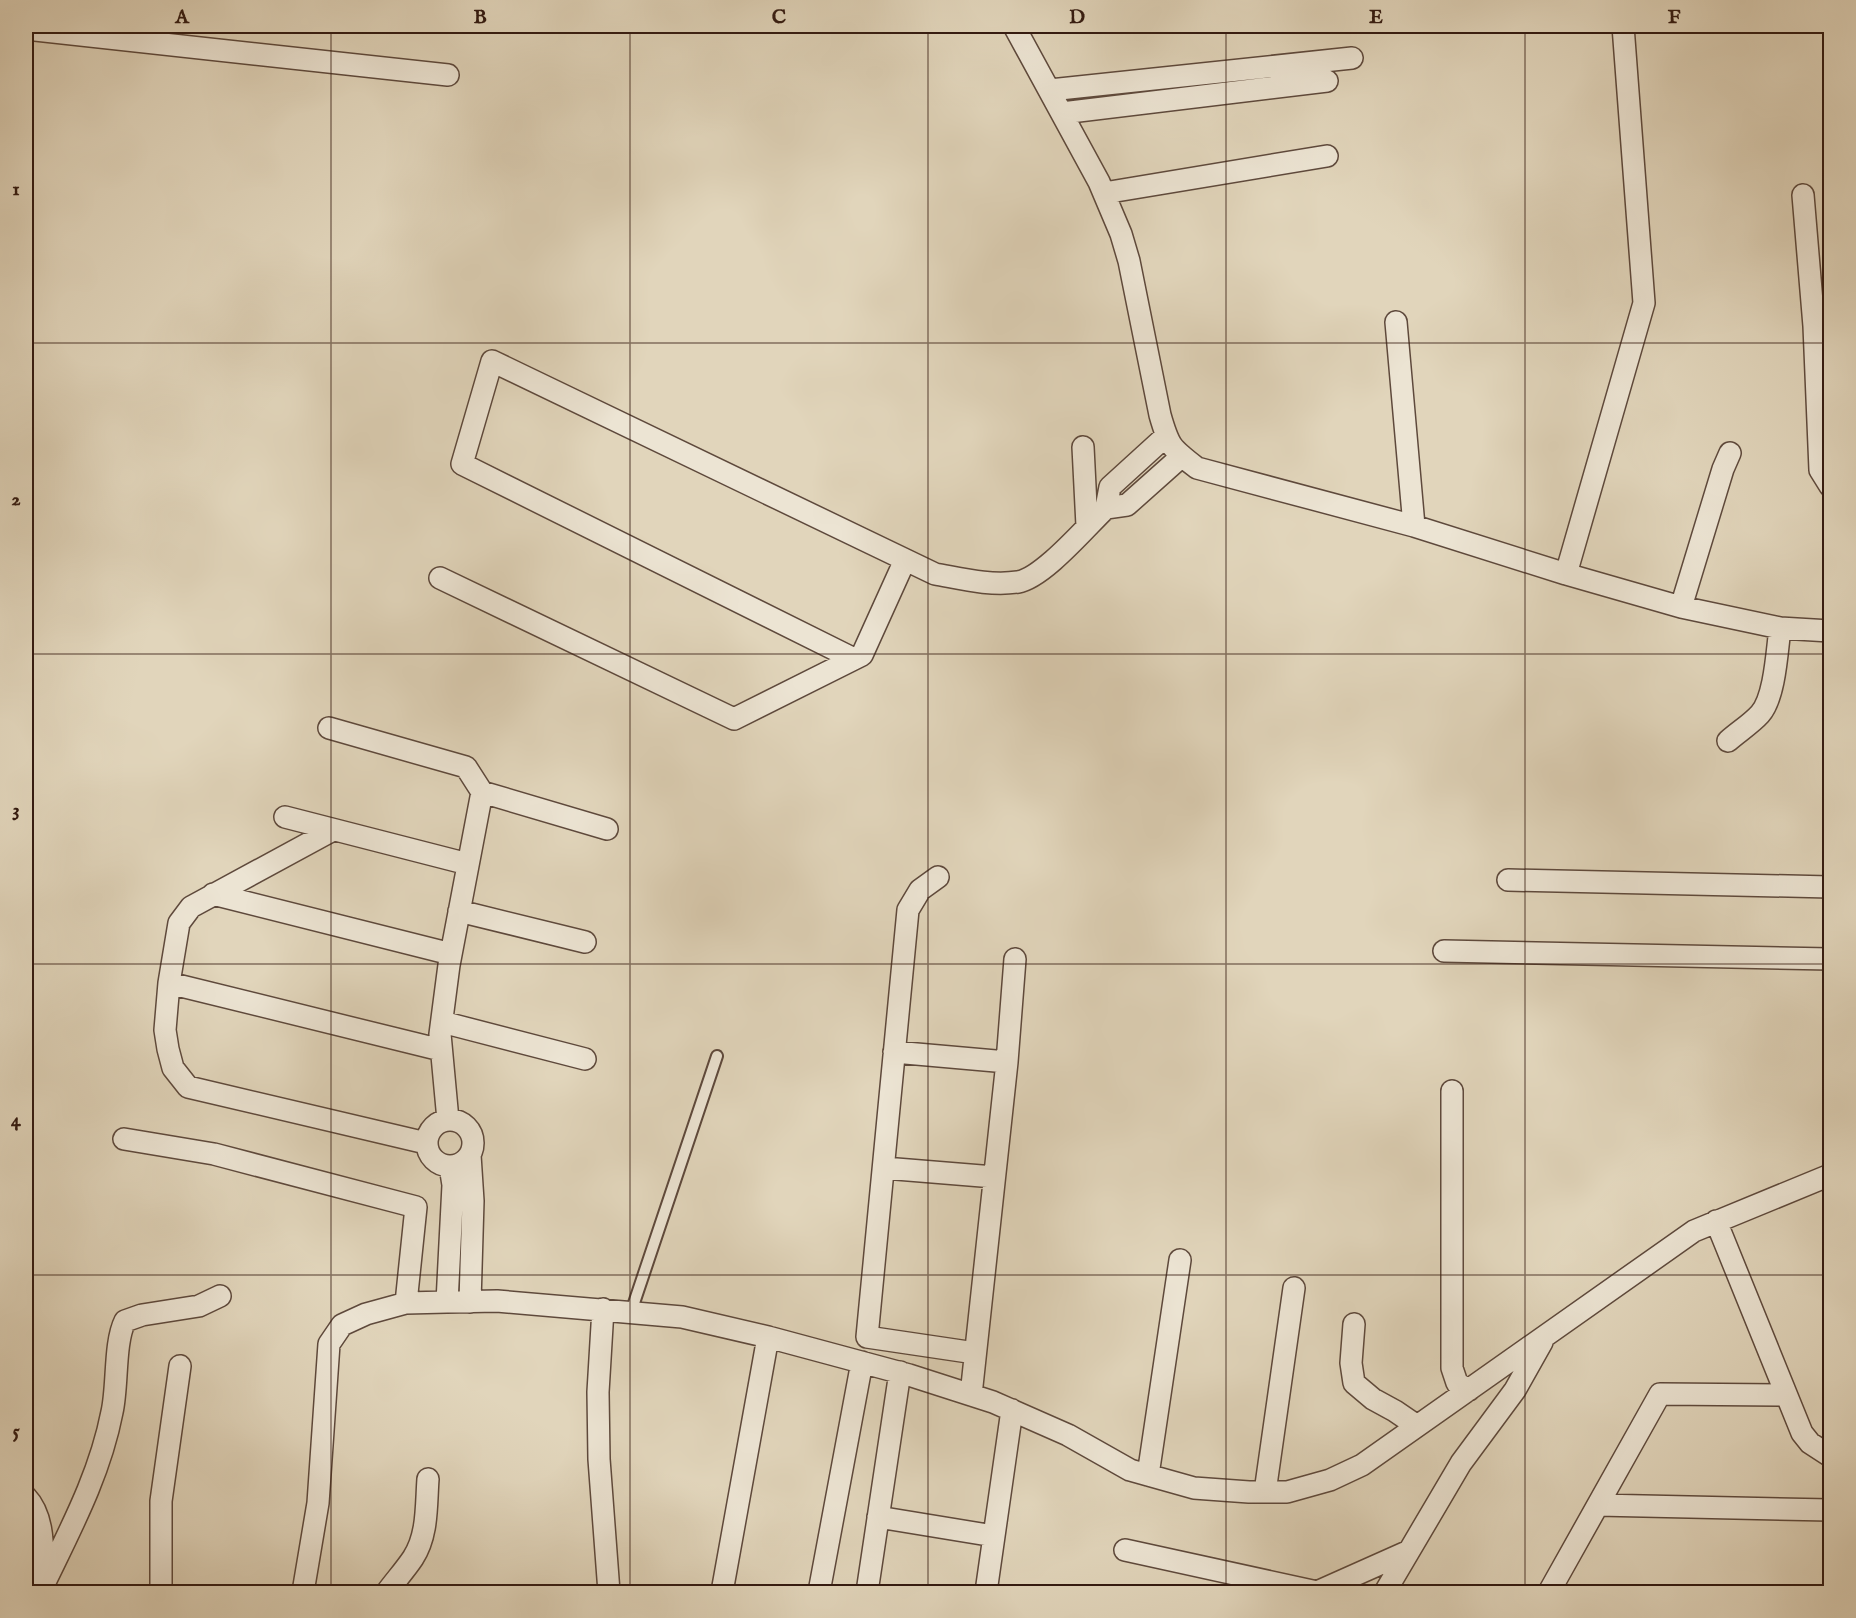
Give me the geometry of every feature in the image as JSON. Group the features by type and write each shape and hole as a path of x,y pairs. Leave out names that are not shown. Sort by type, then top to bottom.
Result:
{"street":[{"path":"1014,26 1104,193 1121,234 1129,261 1166,436 1173,450 1197,468 1414,526 1566,574 1681,607 1780,628 1830,631"},
{"path":"1566,574 1644,303 1623,26"},
{"path":"26,29 448,75"},
{"path":"1050,90 1352,58"},
{"path":"1062,113 1327,81"},
{"path":"1104,193 1327,156"},
{"path":"1803,195 1814,326 1821,470 1830,486"},
{"path":"1396,322 1414,526"},
{"path":"854,659 462,465 492,361 935,574 988,583 1020,582 1040,573 1106,508 1127,505 1182,456"},
{"path":"1106,508 1110,487 1166,436"},
{"path":"1083,447 1087,526"},
{"path":"1681,607 1730,453"},
{"path":"440,578 734,719 862,655 905,560"},
{"path":"1728,741 1760,713 1766,703 1771,687 1780,628"},
{"path":"329,728 466,767 482,792 607,829"},
{"path":"448,1120 441,1050 442,1022 451,954 482,792"},
{"path":"285,817 468,864"},
{"path":"333,830 191,907 179,923 169,983 165,1030 173,1068 188,1087 426,1143"},
{"path":"938,878 920,890 908,910 867,1337 975,1353"},
{"path":"1508,880 1830,887"},
{"path":"213,894 451,954"},
{"path":"459,911 585,942"},
{"path":"1444,951 1830,959"},
{"path":"971,1395 1007,1062 1015,959"},
{"path":"169,983 441,1050"},
{"path":"442,1022 585,1059"},
{"path":"894,1052 1007,1062"},
{"path":"1452,1091 1452,1368 1457,1383 1469,1390"},
{"path":"470,1155 458,1165 450,1166 436,1162 427,1150 426,1143 431,1129 436,1124 448,1120 459,1122 470,1132 473,1139 470,1155 473,1201 470,1302"},
{"path":"124,1139 214,1154 416,1207 406,1303"},
{"path":"447,1302 453,1185 450,1166"},
{"path":"884,1168 994,1177"},
{"path":"303,1593 318,1503 329,1344 342,1325 366,1314 406,1303 497,1301 681,1317 900,1372 971,1395 1068,1435 1130,1470 1194,1488 1287,1492 1330,1480 1362,1465 1694,1231 1830,1175"},
{"path":"1716,1221 1802,1433 1810,1443 1830,1456"},
{"path":"1148,1475 1180,1260"},
{"path":"1265,1492 1294,1288"},
{"path":"44,1588 99,1462 113,1412 125,1321 142,1315 199,1306 220,1296"},
{"path":"603,1309 598,1392 599,1458 609,1593"},
{"path":"1354,1323 1351,1363 1354,1383 1373,1399 1417,1426"},
{"path":"1385,1593 1461,1463 1515,1390 1545,1336"},
{"path":"723,1593 768,1337"},
{"path":"819,1593 862,1362"},
{"path":"161,1593 161,1502 180,1366"},
{"path":"867,1593 900,1372"},
{"path":"1549,1593 1660,1394 1786,1395"},
{"path":"986,1593 1012,1410"},
{"path":"387,1593 413,1558 421,1542 426,1517 428,1479"},
{"path":"26,1497 36,1510 39,1520 44,1588"},
{"path":"1598,1505 1830,1510"},
{"path":"878,1517 994,1536"},
{"path":"1125,1550 1317,1592 1409,1551"}],"lane":[{"path":"631,1312 717,1056"}]}
